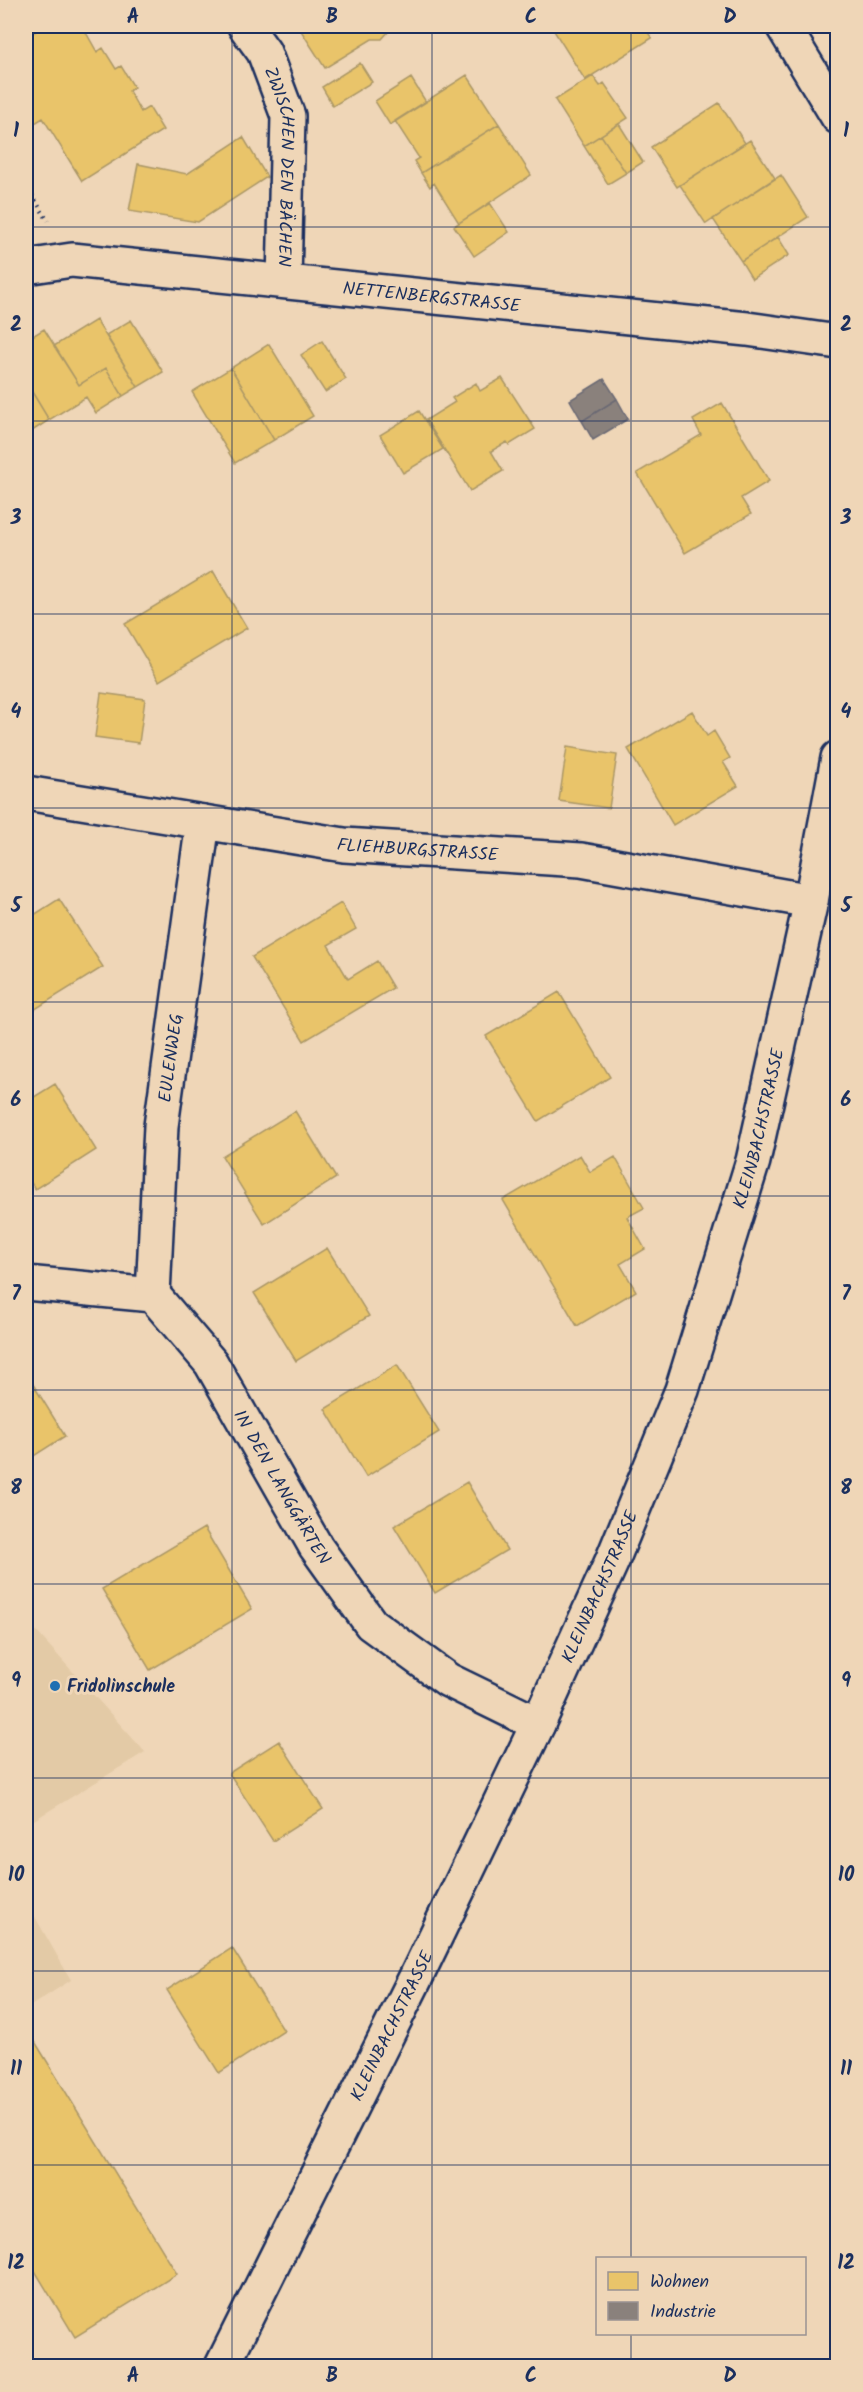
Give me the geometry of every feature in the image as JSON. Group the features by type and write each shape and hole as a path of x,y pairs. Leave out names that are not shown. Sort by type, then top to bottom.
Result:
{"street":[{"name":"ZWISCHEN DEN BÄCHEN","path":"245,26 264,52 288,116 284,281"},
{"path":"783,26 837,117"},
{"name":"NETTENBERGSTRASSE","path":"26,267 72,260 747,329 837,342"},
{"name":"KLEINBACHSTRASSE","path":"222,2367 417,1975 538,1724 612,1561 682,1390 753,1161 811,901 837,758"},
{"name":"FLIEHBURGSTRASSE","path":"26,793 344,845 581,860 811,901"},
{"name":"EULENWEG","path":"153,1295 161,1126 203,822"},
{"path":"26,1283 153,1295"},
{"name":"IN DEN LANGGÄRTEN","path":"153,1295 211,1363 316,1547 371,1624 448,1680 538,1724"}],"shaded area":[{"name":"Fridolinschule","path":"26,1620 145,1752 26,1825"},
{"path":"26,1901 71,1980 26,2009"}],"building: Wohnen":[{"path":"44,26 89,26 84,29 97,52 103,48 116,69 121,66 134,87 129,91 141,112 149,107 163,130 82,181 43,118 35,123 26,107 26,101 30,98 26,91 26,37"},
{"path":"298,26 387,26 389,31 382,39 372,39 325,68"},
{"path":"551,26 643,26 652,38 585,80"},
{"path":"360,63 372,82 333,106 322,87"},
{"path":"467,75 499,124 421,173 414,161 419,158 395,121"},
{"path":"593,76 600,86 604,83 628,118 584,146 555,100"},
{"path":"411,78 426,102 390,125 375,101"},
{"path":"719,103 745,143 677,187 651,147"},
{"path":"499,124 531,175 459,223 434,183 430,187 421,173"},
{"path":"619,124 643,162 626,173 601,135"},
{"path":"601,135 626,173 608,184 584,146"},
{"path":"243,137 267,177 198,222 129,211 138,164 187,174"},
{"path":"750,140 775,178 706,224 680,185"},
{"path":"781,175 808,217 741,261 713,219"},
{"path":"490,203 509,232 474,256 454,226"},
{"path":"778,237 789,255 752,279 741,261"},
{"path":"96,320 138,387 123,396 106,368 79,385 54,346"},
{"path":"131,320 163,372 138,387 106,335"},
{"path":"44,329 79,385 106,368 123,396 96,413 86,397 49,420 26,382 26,340"},
{"path":"322,341 346,379 325,392 301,355"},
{"path":"269,344 313,416 274,440 231,368"},
{"path":"231,368 274,440 235,463 192,392"},
{"path":"502,378 535,429 509,445 507,442 491,451 503,471 470,491 426,420 455,402 452,398 476,383 480,391"},
{"path":"26,382 49,420 26,435"},
{"path":"722,403 769,481 741,498 751,514 685,553 637,473 701,435 693,420"},
{"path":"419,411 443,449 403,473 380,435"},
{"path":"213,571 247,628 159,681 125,624"},
{"path":"101,693 145,699 139,743 95,737"},
{"path":"692,711 707,736 714,731 730,758 723,762 738,786 673,825 628,749"},
{"path":"567,747 617,755 609,808 559,801"},
{"path":"59,899 103,967 29,1013 26,1007 26,920"},
{"path":"341,903 356,929 328,945 348,979 377,961 393,988 304,1041 252,957"},
{"path":"559,992 610,1077 538,1121 486,1036"},
{"path":"55,1084 96,1150 35,1189 26,1175 26,1102"},
{"path":"295,1111 336,1178 264,1224 222,1156"},
{"path":"580,1155 590,1172 615,1157 644,1208 627,1217 645,1249 620,1264 636,1291 577,1326 503,1200"},
{"path":"327,1248 369,1316 296,1361 254,1293"},
{"path":"397,1365 439,1432 366,1477 325,1409"},
{"path":"26,1373 65,1436 26,1461"},
{"path":"467,1482 507,1550 435,1593 394,1526"},
{"path":"204,1528 252,1609 150,1670 102,1589"},
{"path":"279,1741 323,1809 273,1841 229,1773"},
{"path":"232,1948 284,2031 219,2073 167,1990"},
{"path":"26,2027 177,2274 75,2337 26,2256"}],"building: Industrie":[{"path":"604,379 617,399 582,421 570,400"},
{"path":"617,399 628,419 593,440 582,421"}],"place":[{"name":"Fridolinschule","path":"55,1686"}]}
